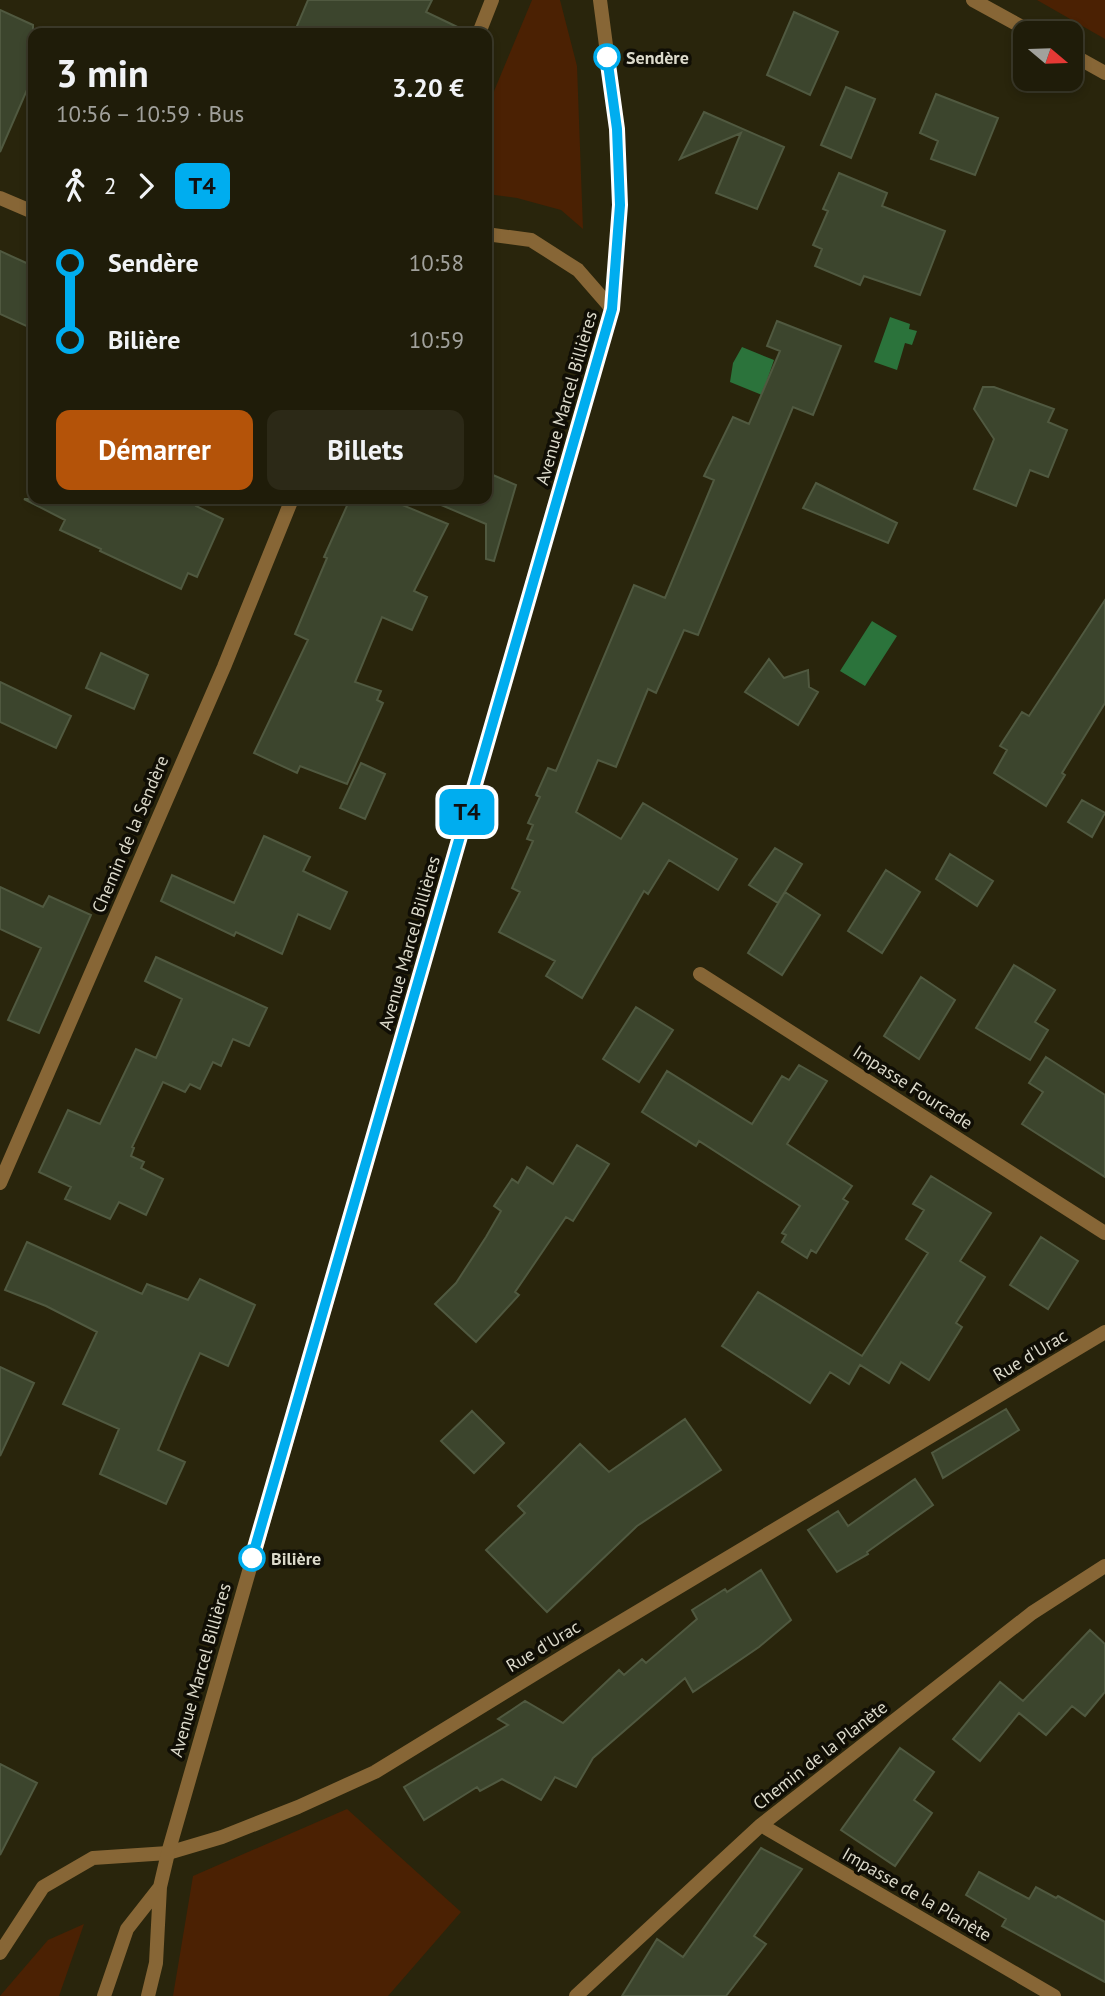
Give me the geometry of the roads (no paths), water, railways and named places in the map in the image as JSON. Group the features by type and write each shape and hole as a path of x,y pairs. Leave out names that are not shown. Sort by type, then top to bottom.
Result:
{"street":[{"path":"481,28 492,0"},
{"name":"Avenue Marcel Billières","path":"148,1996 156,1963 160,1886 168,1853 612,309 620,205 617,129 600,0"},
{"path":"972,0 1013,22"},
{"path":"1083,61 1105,73"},
{"path":"0,198 28,210"},
{"path":"492,235 531,240 578,270 612,309"},
{"name":"Chemin de la Sendère","path":"0,1183 224,667 290,504"},
{"name":"Impasse Fourcade","path":"700,974 1105,1233"},
{"name":"Rue d'Urac","path":"0,1952 43,1887 83,1863 93,1858 168,1853 222,1837 298,1807 375,1772 1105,1332"},
{"name":"Chemin de la Planète","path":"576,1996 761,1825 1032,1613 1105,1566"},
{"name":"Impasse de la Planète","path":"761,1825 1054,1996"},
{"name":"Avenue Marcel Billières","path":"104,1996 127,1929 160,1886"}],"place":[{"name":"Sendère","path":"607,57"},
{"name":"Bilière","path":"252,1558"}]}
